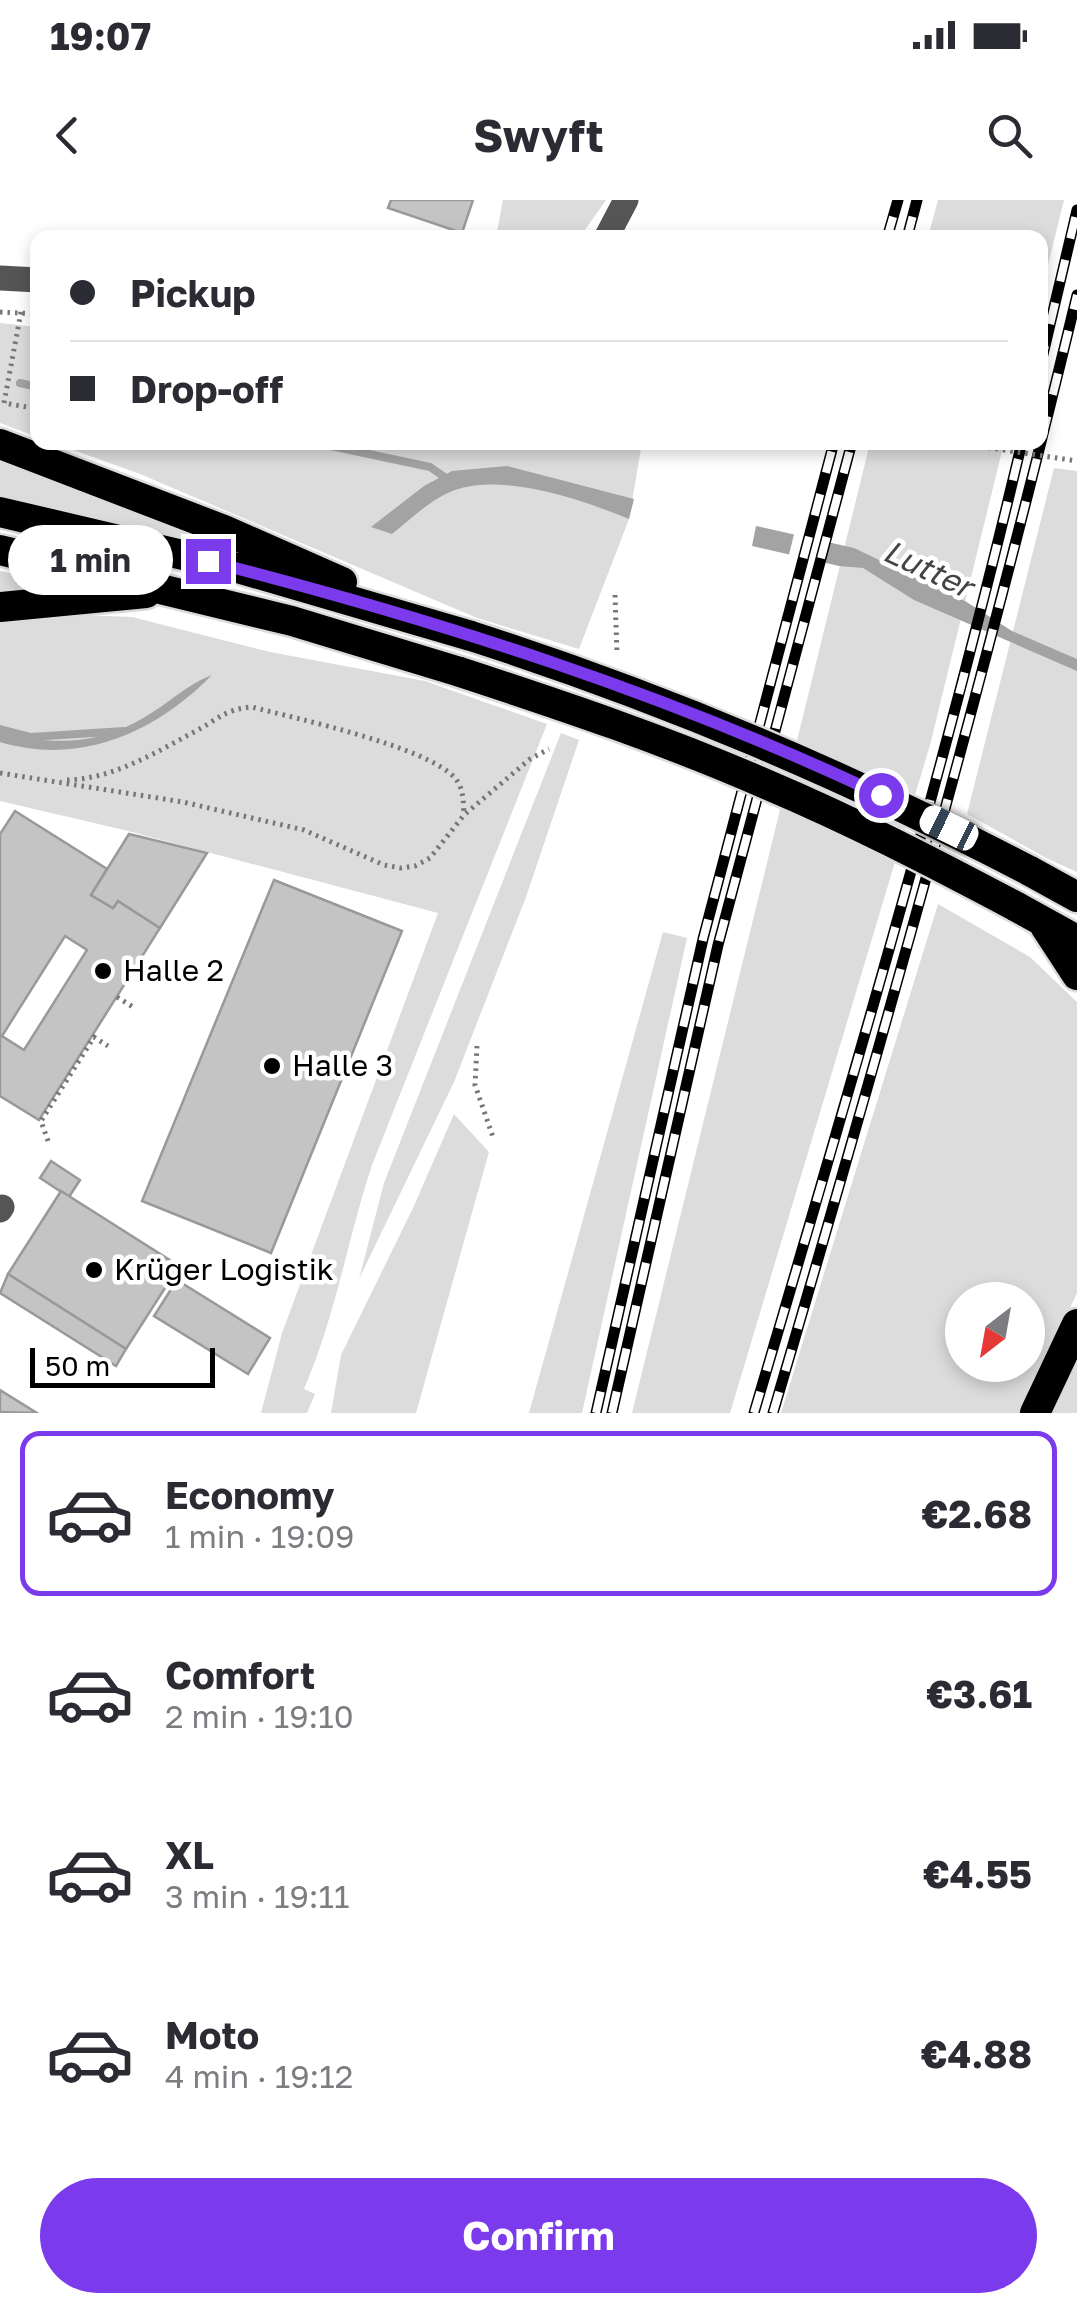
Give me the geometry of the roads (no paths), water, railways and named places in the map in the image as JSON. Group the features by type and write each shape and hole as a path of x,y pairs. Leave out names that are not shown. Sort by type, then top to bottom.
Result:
{"highway":[{"path":"0,444 224,530 336,579 398,612"},
{"path":"0,512 238,568 398,612 635,691 881,795 1077,896"},
{"path":"0,550 292,622 460,672 640,733 765,783 940,866 1077,940"},
{"path":"52,562 238,568"},
{"path":"0,607 170,591"},
{"path":"1028,913 1077,974"},
{"path":"1035,1413 1077,1324"}],"street":[{"path":"610,230 626,200"},
{"path":"0,278 30,280"}],"waterway":[{"path":"20,383 30,385"},
{"path":"350,450 430,467 449,480"},
{"name":"Lutter","path":"0,729 31,737 124,731"}],"railway":[{"path":"889,230 898,200"},
{"path":"909,230 917,200"},
{"path":"1048,333 1077,210"},
{"path":"1048,411 1077,295"},
{"path":"596,1413 703,939 832,450"},
{"path":"612,1413 718,945 850,450"},
{"path":"754,1413 928,808 1020,450"},
{"path":"773,1413 932,856 1038,450"}],"place":[{"name":"Halle 2","path":"103,971"},
{"name":"Halle 3","path":"272,1066"},
{"name":"Krüger Logistik","path":"94,1270"}]}
